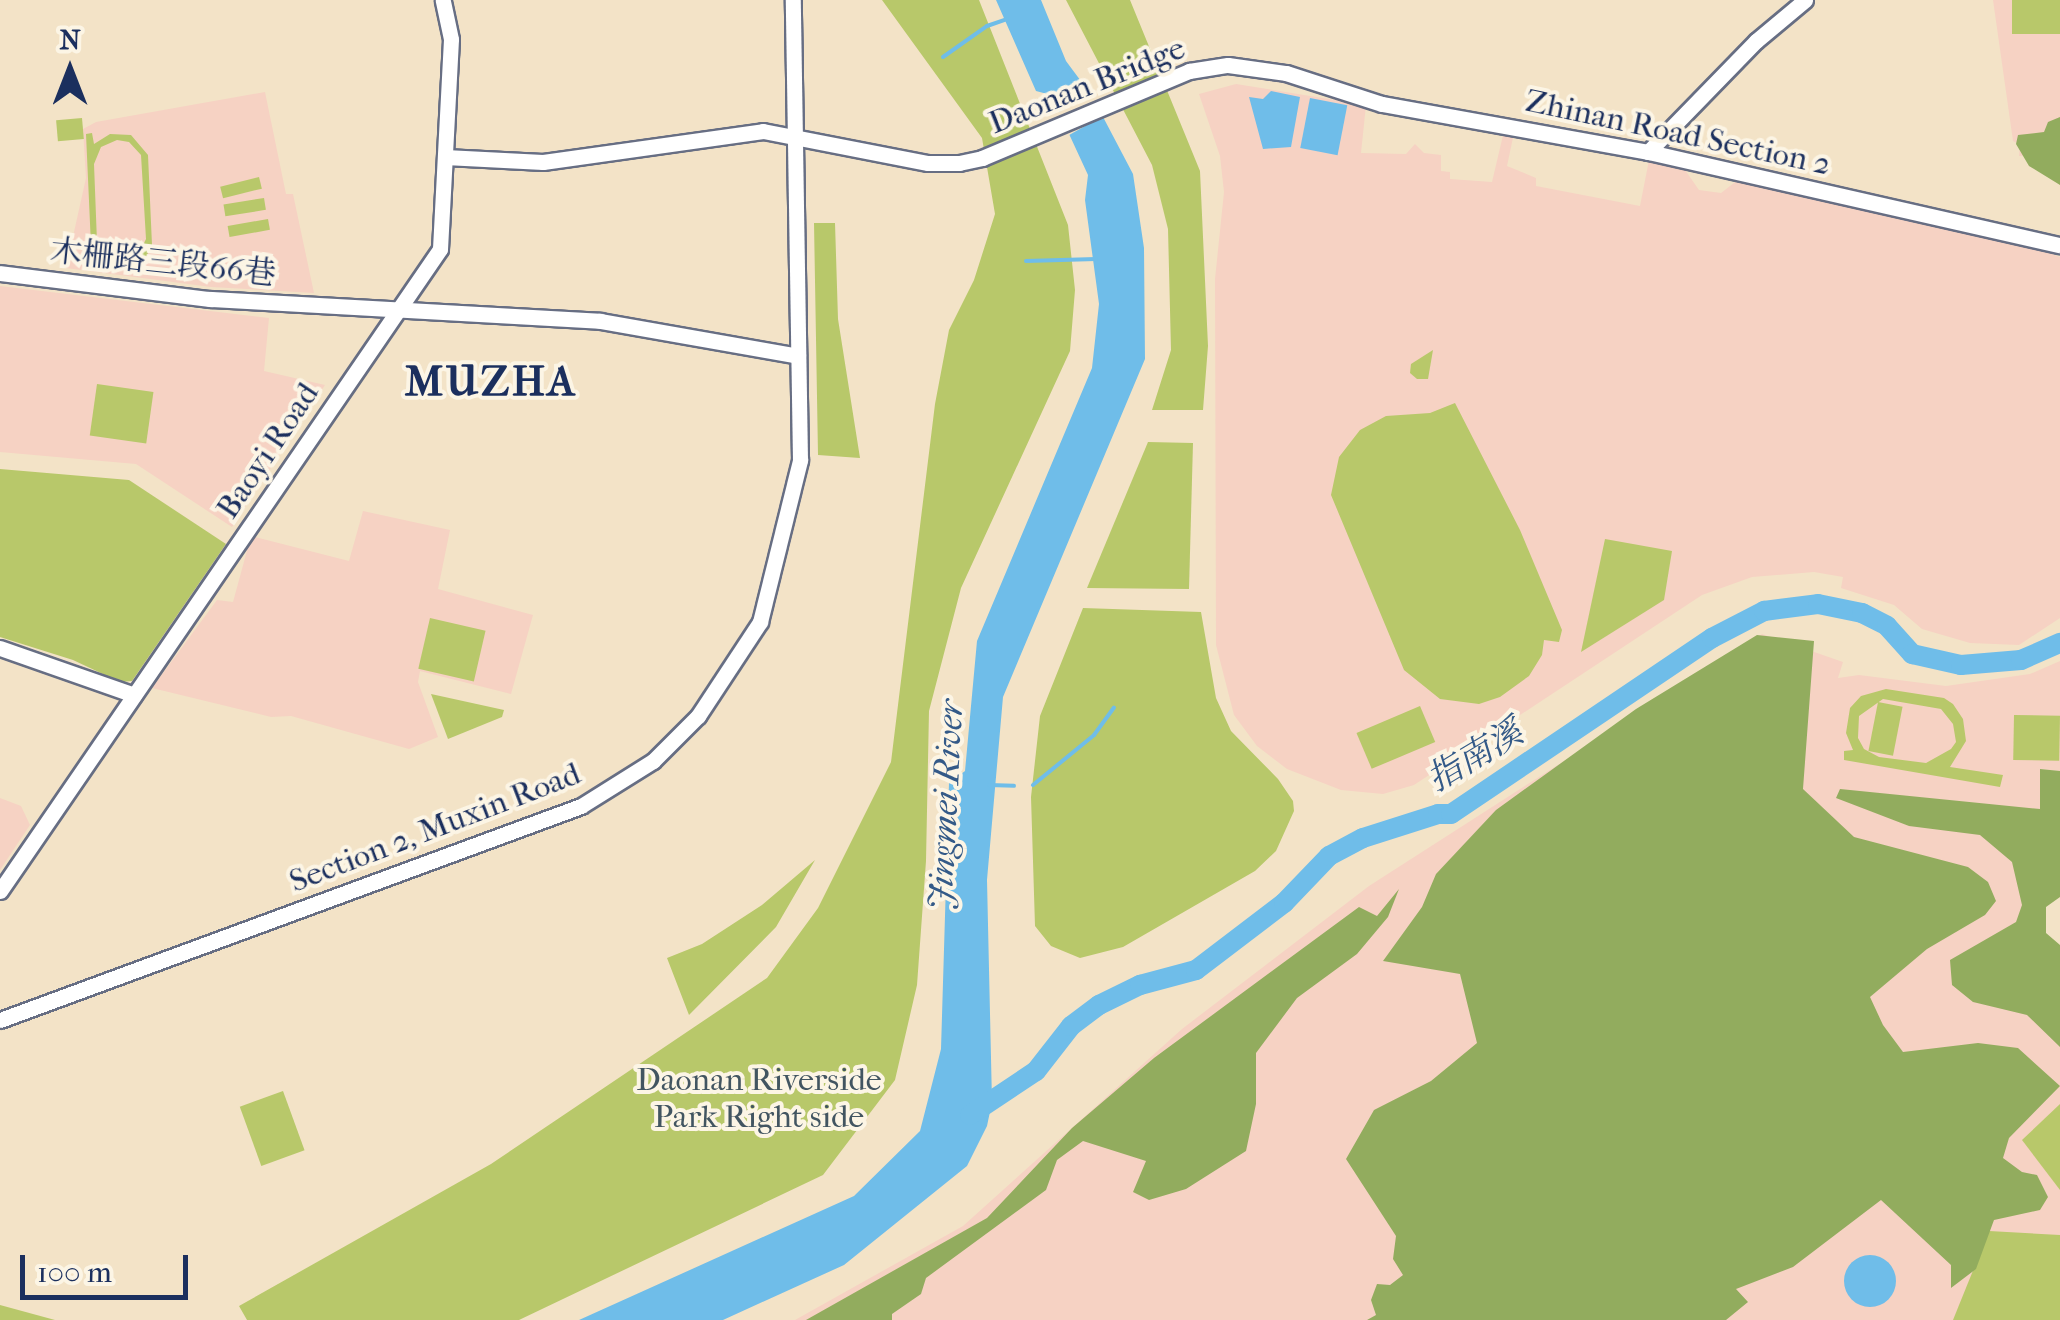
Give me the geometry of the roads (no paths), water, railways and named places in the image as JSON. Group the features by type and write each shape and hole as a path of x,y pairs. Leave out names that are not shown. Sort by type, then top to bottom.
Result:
{"street":[{"name":"Baoyi Road","path":"0,891 440,249 450,38 444,0"},
{"name":"Section 2, Muxin Road","path":"0,1020 580,806 653,761 698,716 760,622 800,460 792,0"},
{"path":"1648,152 1756,41 1805,0"},
{"name":"Daonan Bridge","path":"444,157 542,162 601,157 743,131 939,164 982,158 1174,77 1228,65 1286,74"},
{"name":"Zhinan Road Section 2","path":"1286,74 1382,104 1648,152 2060,246"},
{"name":"木柵路三段66巷","path":"0,273 210,299 600,321 798,356"},
{"path":"0,648 134,695"}],"water":[{"path":"996,0 1041,0 1066,61 1092,96 1133,174 1144,248 1145,359 1003,697 987,880 992,1102 987,1126 967,1166 844,1265 723,1320 579,1320 854,1196 920,1131 941,1049 949,783 965,771 977,641 1092,368 1099,304 1085,200 1088,175 1051,95 1036,91"},
{"path":"1271,91 1300,97 1291,147 1263,149 1249,97 1263,99"},
{"path":"1310,98 1347,105 1338,155 1300,148"},
{"path":"1870,1255 1889,1262 1896,1281 1889,1300 1870,1307 1851,1300 1844,1281 1851,1262"}],"waterway":[{"path":"943,57 987,26 1007,19"},
{"path":"1026,261 1096,259"},
{"name":"指南溪","path":"970,1115 1036,1071 1071,1026 1099,1005 1140,985 1196,970 1284,903 1329,856 1363,838 1438,814 1451,814 1712,638 1764,611 1818,604 1862,613 1887,626 1912,654 1961,665 2021,660 2060,643"},
{"path":"1033,785 1094,735 1114,707"},
{"path":"989,785 1014,786"}],"district":[{"name":"MUZHA","path":"491,382"}],"water label":[{"name":"Jingmei River","path":"946,805"}],"park label":[{"name":"Daonan Riverside Park Right side","path":"759,1100"}]}
